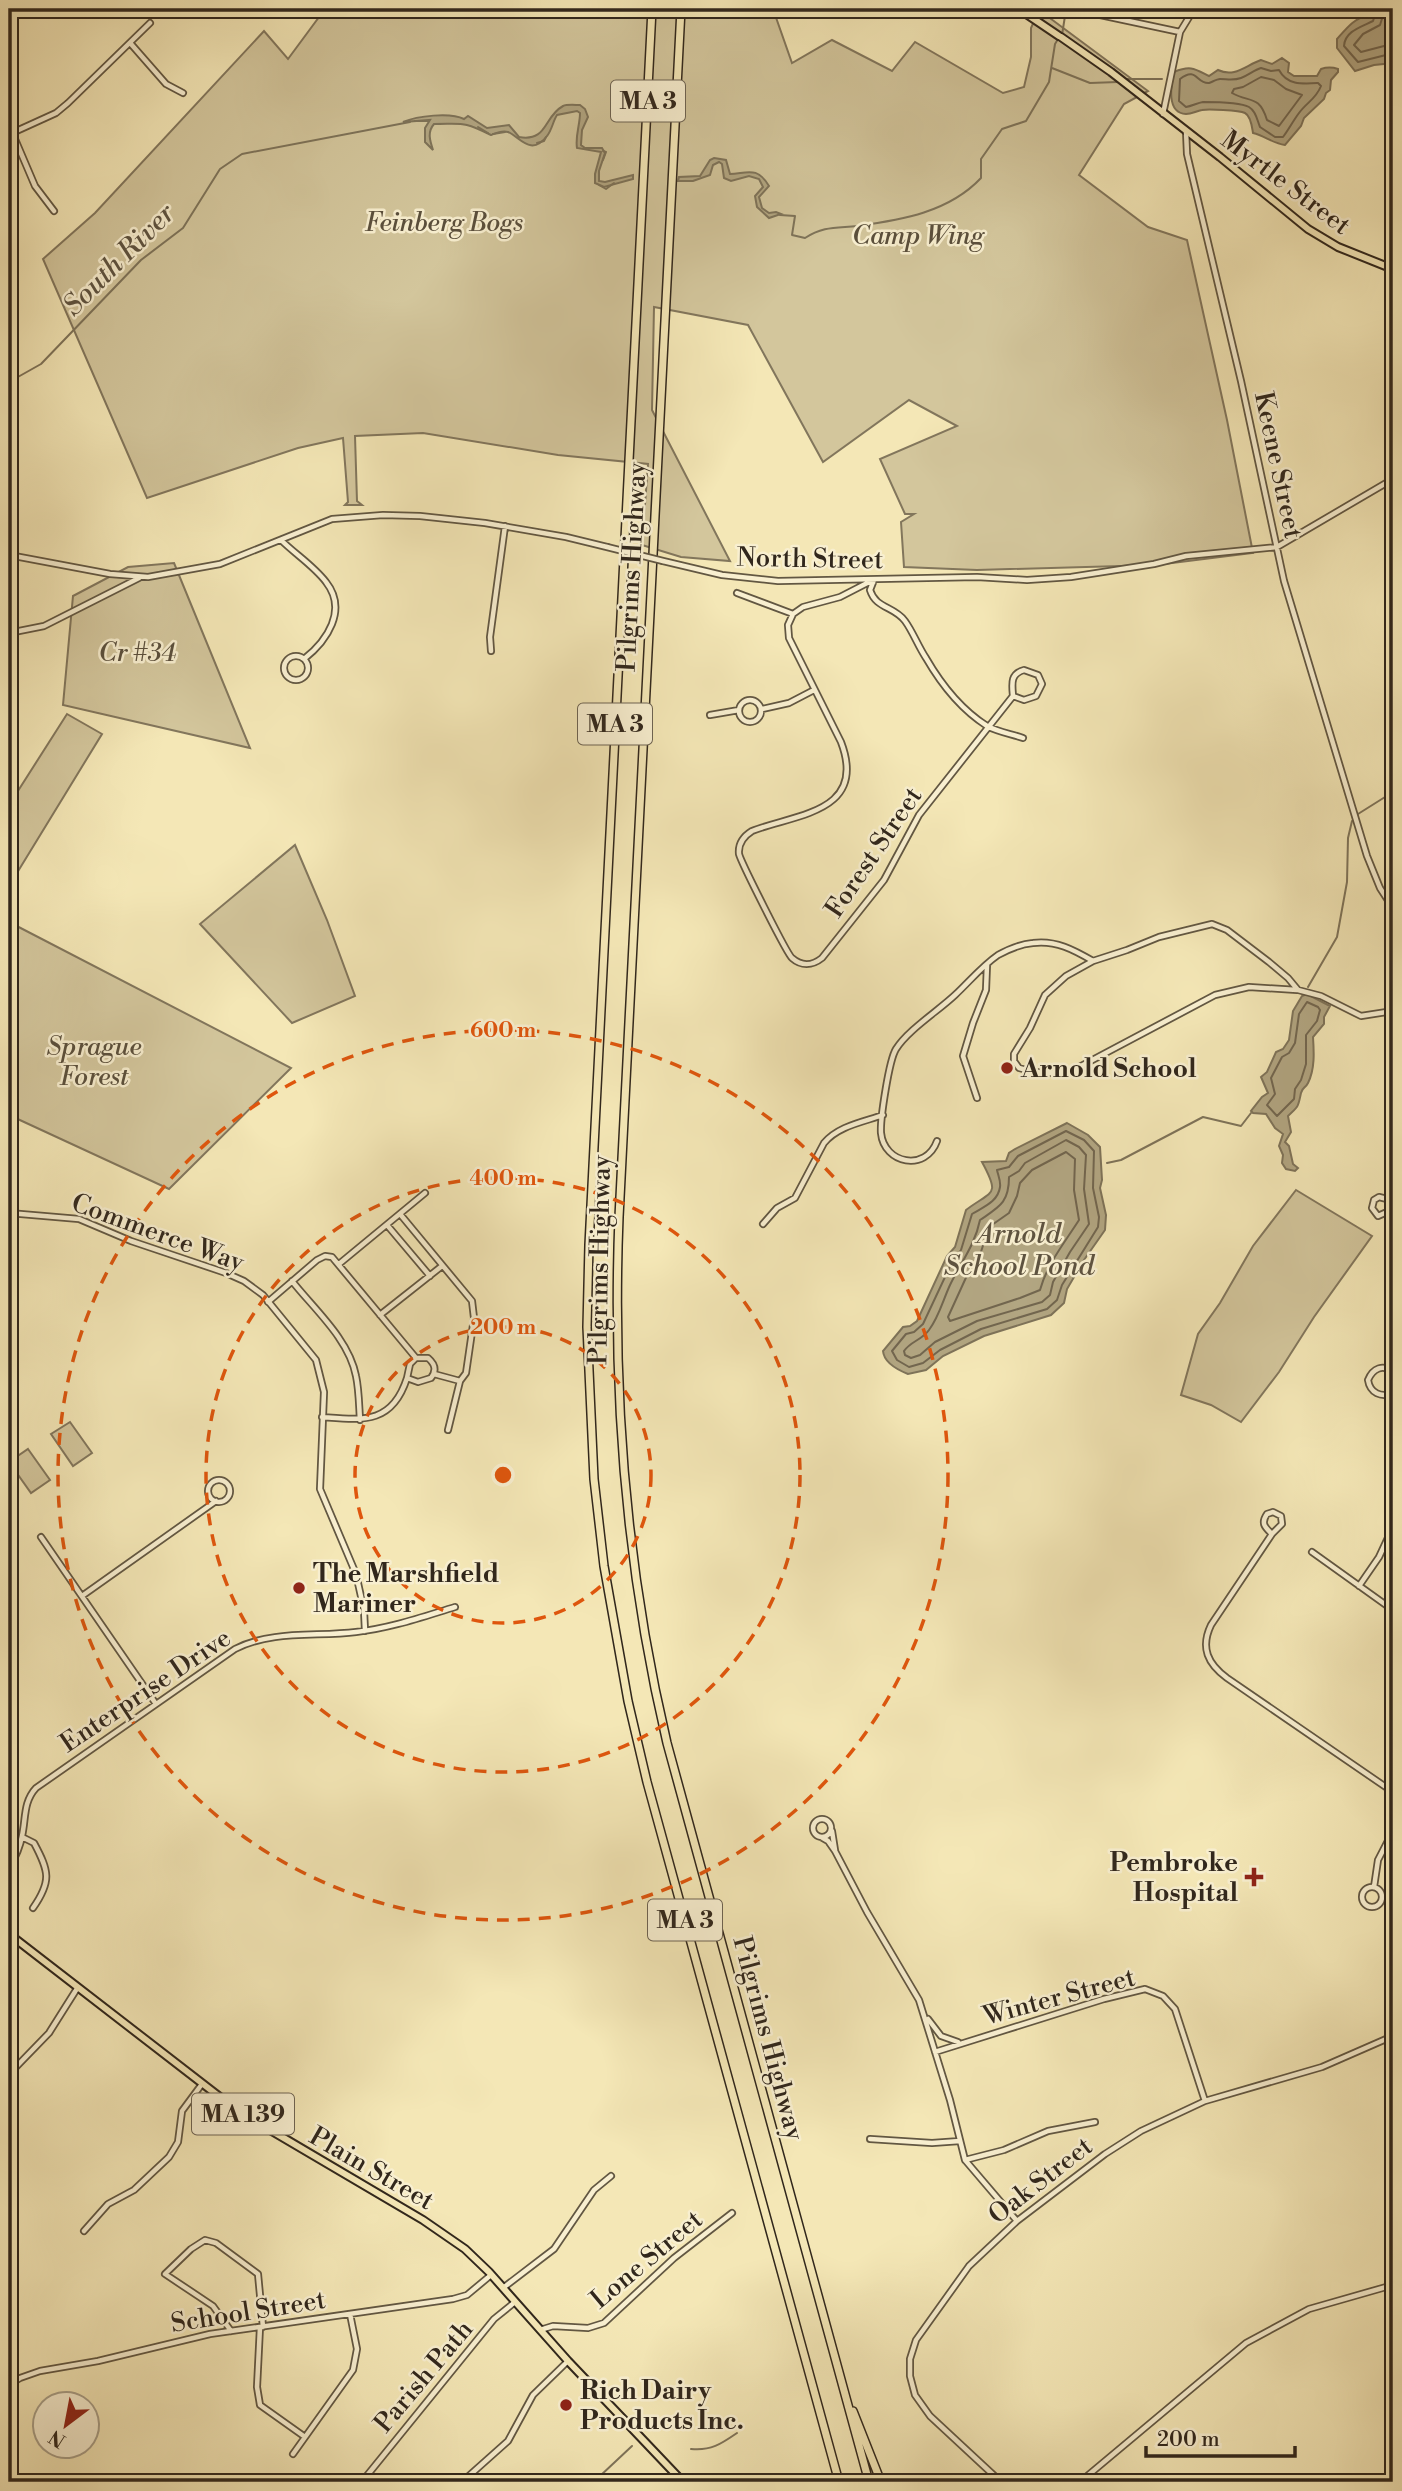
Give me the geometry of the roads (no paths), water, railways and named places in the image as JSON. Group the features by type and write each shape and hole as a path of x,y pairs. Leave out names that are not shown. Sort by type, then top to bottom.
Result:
{"highway":[{"name":"Pilgrims Highway","path":"652,9 589,1245 587,1327 594,1479 613,1623 648,1782 839,2482"},
{"name":"Pilgrims Highway","path":"681,9 618,1229 616,1362 620,1434 633,1562 654,1687 683,1804 869,2482"},
{"path":"844,2392 881,2482"}],"main road":[{"name":"Myrtle Street","path":"1019,9 1111,72 1314,232 1346,250 1393,269"},
{"name":"Plain Street","path":"9,1934 248,2118 436,2228 465,2249 683,2482"}],"street":[{"path":"1072,9 1180,32"},
{"path":"1163,114 1180,32 1194,9"},
{"path":"12,133 56,113 150,23"},
{"path":"131,44 166,84 184,93"},
{"path":"9,125 35,186 54,211"},
{"name":"Keene Street","path":"1186,131 1187,154 1240,374 1286,588 1373,873 1393,908"},
{"name":"North Street","path":"140,577 178,573 220,564 319,524 347,516 411,515 505,526 722,575 757,579 1052,579 1142,566 1186,556 1277,547 1393,479"},
{"path":"491,651 491,621 505,526"},
{"path":"281,540 326,582 332,594 332,627 320,645 304,659"},
{"path":"9,555 140,577"},
{"path":"9,633 44,626 140,577"},
{"path":"737,593 793,614 803,607 840,597 874,580"},
{"path":"874,580 870,590 876,602 902,617 944,686 988,726 1023,737"},
{"name":"Forest Street","path":"793,614 788,625 789,638 845,754 846,772 843,784 823,808 751,831 744,838 739,851 745,869 786,952 805,964 815,963 821,958 876,892 915,820 1013,696 1011,683 1017,672 1028,670 1038,675 1041,687 1036,696 1024,700 1013,696"},
{"path":"293,656 304,659 308,664 305,676 299,679 288,676 284,671 287,659 293,656"},
{"path":"762,709 789,703 814,690"},
{"path":"748,700 755,701 762,709 758,720 751,723 741,718 739,710 748,700"},
{"path":"710,715 739,710"},
{"path":"1298,990 1269,962 1227,930 1212,924 1159,937 1093,961 1066,976 1045,995 1014,1054 1014,1061 1020,1068 1034,1072 1066,1074 1145,1034 1200,1002 1222,992 1249,987 1298,990 1321,996 1361,1016 1393,1011"},
{"path":"937,1141 933,1152 923,1159 910,1161 890,1151 882,1138 892,1060 899,1046 987,964 1010,949 1044,942 1069,948 1093,961"},
{"path":"977,1098 963,1056 986,990 987,964"},
{"path":"763,1224 777,1208 795,1198 822,1147 831,1136 883,1115"},
{"path":"339,1264 425,1193"},
{"path":"1379,1197 1393,1204 1381,1216 1376,1215 1372,1208 1374,1200 1379,1197"},
{"name":"Commerce Way","path":"9,1213 79,1219 140,1245 226,1273 244,1281 268,1302 316,1360 324,1392 320,1489 356,1574 362,1596 365,1631"},
{"path":"400,1214 472,1301 474,1318 466,1373 460,1381 448,1430"},
{"path":"387,1224 430,1276"},
{"path":"268,1302 325,1256 332,1257 416,1358"},
{"path":"380,1315 442,1266"},
{"path":"292,1281 341,1341 350,1358 356,1375 360,1420"},
{"path":"322,1417 360,1420 387,1411 400,1396 410,1364 416,1358 428,1358 433,1363 434,1374"},
{"path":"1393,1372 1388,1368 1378,1368 1370,1374 1368,1380 1376,1393 1384,1396 1393,1392"},
{"path":"434,1374 460,1381"},
{"path":"407,1378 418,1382 427,1381 434,1374"},
{"path":"82,1596 216,1501 227,1498 230,1491 228,1484 222,1480 215,1480 208,1488 211,1498 216,1501"},
{"path":"1272,1534 1265,1528 1264,1523 1267,1514 1273,1512 1279,1514 1283,1521 1209,1630 1205,1646 1209,1660 1227,1678 1393,1792"},
{"path":"1359,1586 1382,1552 1393,1527"},
{"path":"41,1537 156,1703"},
{"path":"1312,1552 1393,1610"},
{"name":"Enterprise Drive","path":"9,1868 17,1854 27,1801 33,1790 228,1654 252,1641 277,1636 365,1631 399,1625 455,1607"},
{"path":"835,1851 829,1822 818,1820 813,1829 816,1835 828,1841 835,1851 867,1912 911,1984 925,2014 953,2107 965,2160 1017,2221"},
{"path":"821,1837 827,1836 831,1830"},
{"path":"1374,1887 1378,1860 1393,1831"},
{"path":"22,1837 34,1843 47,1874 45,1887 33,1908"},
{"path":"1374,1887 1380,1891 1382,1897 1378,1905 1369,1906 1363,1895 1374,1887"},
{"path":"9,2080 16,2067 50,2032 78,1986"},
{"name":"Winter Street","path":"935,2052 1104,1999 1145,1989 1163,1996 1175,2009 1205,2101"},
{"path":"925,2014 942,2036 963,2042"},
{"name":"Oak Street","path":"1001,2482 924,2409 912,2384 910,2359 919,2333 964,2272 1017,2221 1132,2136 1205,2101 1322,2067 1393,2036"},
{"path":"84,2231 108,2204 134,2190 169,2157 178,2142 182,2111 202,2084"},
{"path":"965,2160 1004,2150 1048,2131 1095,2122"},
{"path":"870,2139 932,2143 960,2141"},
{"path":"503,2288 554,2249 591,2194 611,2176"},
{"name":"Lone Street","path":"540,2330 553,2326 588,2328 604,2323 674,2258 732,2213"},
{"path":"231,2331 213,2306 165,2274 191,2249 209,2240 258,2274 262,2327 257,2387 260,2405 305,2437"},
{"name":"School Street","path":"9,2385 40,2371 231,2331 461,2297 491,2275"},
{"path":"1080,2482 1246,2343 1309,2309 1393,2285"},
{"name":"Parish Path","path":"365,2479 468,2350 498,2315 515,2302"},
{"path":"293,2454 354,2370 357,2348 350,2314"},
{"path":"462,2482 508,2441 533,2396 568,2361"}],"water":[{"path":"1371,9 1393,9 1393,63 1355,71 1337,48 1337,39 1354,22 1367,16"},
{"path":"1282,58 1289,63 1288,72 1294,76 1317,76 1321,69 1338,69 1324,99 1304,118 1301,126 1285,145 1253,133 1250,119 1245,113 1202,110 1186,114 1175,109 1171,98 1174,72 1193,69 1209,76 1218,70 1230,73 1261,60 1272,64"},
{"path":"580,105 588,117 582,130 581,145 585,148 602,148 605,153 599,181 633,175 633,179 604,187 595,183 601,152 577,148 580,113 577,111 557,115 547,136 536,145 526,144 506,131 491,135 463,124 434,124 430,133 433,150 425,142 425,128 430,120 403,122 434,116 464,119 468,116 487,128 509,125 519,137 528,138 540,132 563,106"},
{"path":"714,158 726,160 730,174 752,172 765,180 769,186 759,197 762,208 769,213 781,214 769,218 757,207 755,196 763,187 759,179 749,176 731,181 724,178 722,164 719,162 713,165 710,175 693,181 678,181 679,177 700,176"},
{"path":"1307,994 1330,1006 1324,1017 1324,1024 1313,1037 1314,1060 1310,1078 1302,1091 1298,1106 1288,1116 1291,1132 1285,1142 1289,1146 1293,1164 1298,1168 1295,1171 1286,1169 1282,1163 1283,1155 1279,1146 1283,1134 1275,1128 1266,1114 1251,1111 1268,1093 1261,1077 1267,1072 1276,1052 1283,1049 1289,1040 1293,1011 1302,996"},
{"name":"Arnold School Pond","path":"1067,1123 1088,1135 1100,1147 1100,1188 1106,1215 1105,1230 1067,1289 1064,1303 1051,1315 984,1336 943,1356 926,1370 908,1374 892,1366 883,1351 903,1327 917,1321 947,1256 955,1247 966,1210 991,1192 991,1181 982,1162 1006,1161 1009,1153 1015,1149"}],"waterway":[{"name":"South River","path":"1062,35 1065,16 1063,9"},
{"name":"South River","path":"780,215 795,216 792,235 805,238 824,229 874,224 908,217 940,207 954,199 981,178 981,159 1002,129 1026,121 1049,82 1058,39"},
{"path":"1052,68 1090,83 1118,82"},
{"path":"1126,79 1162,79"},
{"name":"South River","path":"415,121 429,121"},
{"name":"South River","path":"9,382 41,364 141,260 183,228 220,169 242,154 410,122"},
{"name":"South River","path":"478,127 488,133"},
{"name":"South River","path":"493,134 505,132"},
{"name":"South River","path":"537,143 544,141 546,137"},
{"name":"South River","path":"603,151 606,152 603,160"},
{"name":"South River","path":"599,185 606,189 614,183"},
{"path":"1358,814 1393,792"},
{"path":"1308,987 1337,937 1347,882 1348,838 1352,821"},
{"path":"1107,1163 1121,1160 1203,1117 1241,1126 1251,1113"},
{"path":"691,2449 716,2446 737,2433"},
{"path":"578,2482 588,2477 600,2476 632,2446"}],"place":[{"name":"Arnold School","path":"1007,1068"},
{"name":"The Marshfield Mariner","path":"299,1588"},
{"name":"Pembroke Hospital","path":"1254,1877"},
{"name":"Rich Dairy Products Inc.","path":"566,2405"}],"park label":[{"name":"Feinberg Bogs","path":"444,222"},
{"name":"Camp Wing","path":"918,235"},
{"name":"Cr #34","path":"137,652"},
{"name":"Sprague Forest","path":"94,1061"}]}
